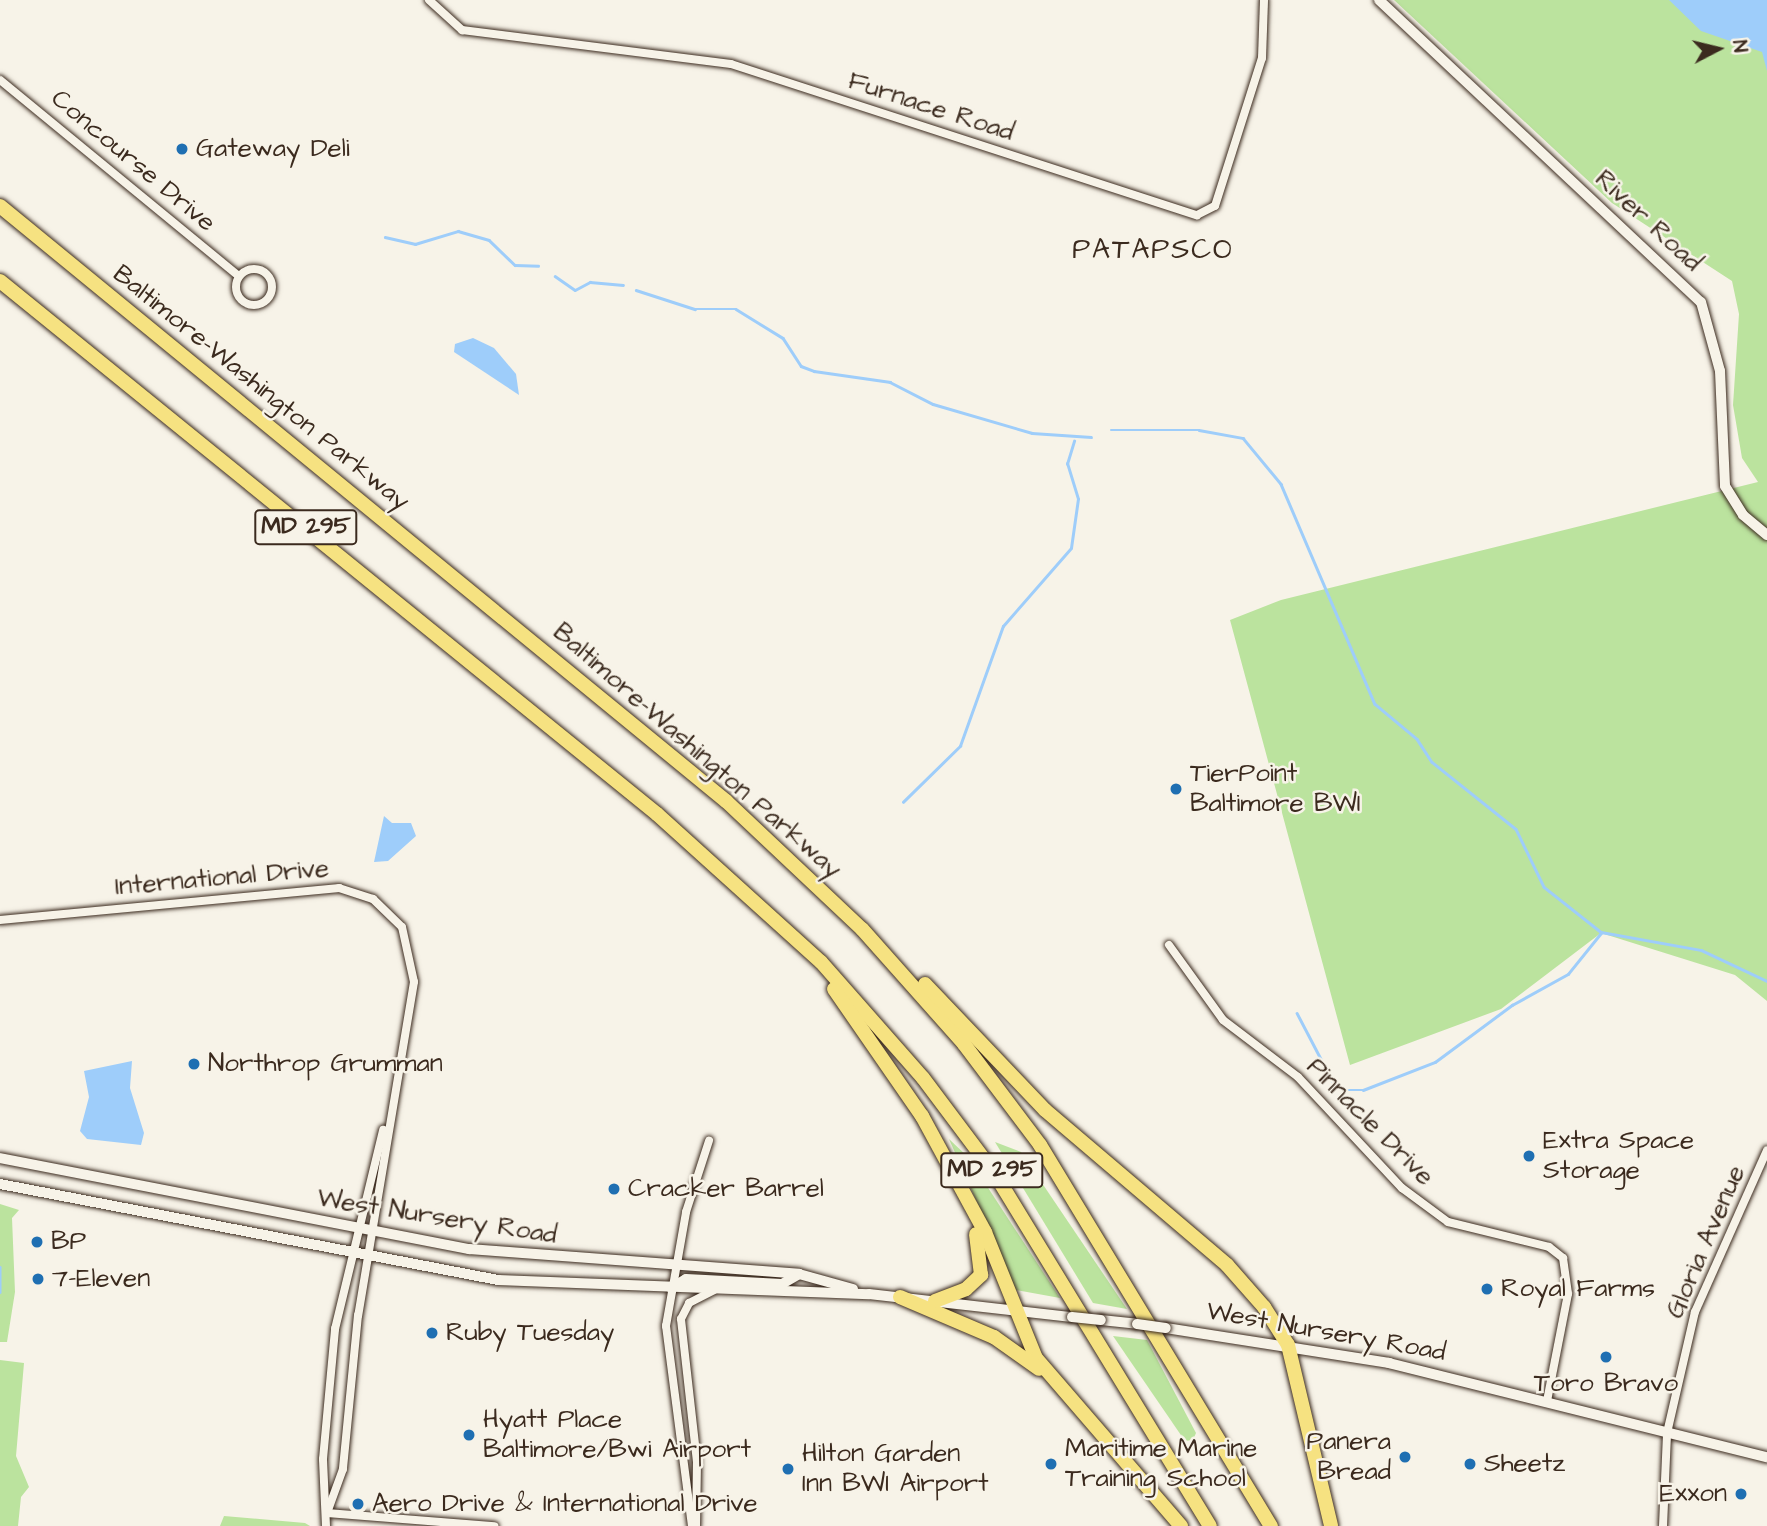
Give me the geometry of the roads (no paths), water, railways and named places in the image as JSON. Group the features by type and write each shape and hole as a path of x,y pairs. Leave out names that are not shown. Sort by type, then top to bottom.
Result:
{"highway":[{"path":"0,197 93,282"},
{"name":"Baltimore-Washington Parkway","path":"0,206 809,876 915,986 1040,1145 1271,1526"},
{"path":"0,216 188,369 226,391"},
{"name":"MD 295","path":"0,282 711,863 821,962 953,1116 1039,1241 1210,1526"},
{"path":"711,863 843,999 922,1116 985,1232 1015,1310 1051,1378 1181,1526"},
{"path":"809,876 867,923 1045,1110 1235,1273 1288,1345 1331,1526"},
{"path":"935,1301 966,1289 981,1275 981,1250 960,1190"},
{"path":"900,1297 993,1337 1051,1378"}],"main road":[{"name":"West Nursery Road","path":"0,1158 374,1232 514,1255 799,1274 869,1294"},
{"name":"West Nursery Road","path":"0,1184 510,1282 869,1294 1166,1328 1288,1345 1547,1401 1767,1457"},
{"path":"671,1289 686,1279 782,1284 799,1274"}],"street":[{"name":"Furnace Road","path":"429,0 462,30 731,64 1197,215 1214,206 1258,71 1268,25 1264,0"},
{"name":"River Road","path":"1379,0 1701,302 1720,371 1725,486 1743,515 1767,535"},
{"name":"Concourse Drive","path":"0,80 239,276"},
{"name":"Concourse Drive","path":"253,269 264,272 271,282 268,298 254,305 243,301 236,287 239,276 253,269"},
{"name":"International Drive","path":"0,920 320,888 373,899 402,927 413,960 386,1124 374,1232 358,1315 343,1469 327,1513"},
{"name":"Pinnacle Drive","path":"1169,946 1223,1020 1298,1077 1402,1188 1448,1222 1549,1247 1563,1258 1568,1294 1547,1401"},
{"name":"International Drive","path":"326,1526 328,1407 350,1253 386,1124"},
{"path":"694,1526 666,1326 676,1266 709,1141"},
{"name":"Gloria Avenue","path":"1663,1526 1667,1433 1695,1312 1767,1150"},
{"path":"694,1526 698,1462 681,1319 689,1303 717,1289"},
{"path":"327,1513 494,1526"}],"water":[{"path":"1669,0 1767,0 1767,71 1762,52 1701,31"},
{"path":"473,338 494,348 516,374 519,395 454,352 455,344"},
{"path":"384,816 392,823 411,823 416,836 388,861 374,862"},
{"path":"132,1061 130,1088 144,1133 141,1145 87,1139 80,1131 89,1097 84,1071"}],"waterway":[{"path":"385,237 415,244 458,231 489,240 515,265 538,266"},
{"path":"555,276 575,290 590,282 623,285"},
{"path":"636,290 695,309 736,309 783,338 801,366 814,371 890,382 933,404 1032,433 1091,437"},
{"path":"1111,430 1199,430 1243,438 1281,484 1375,704 1417,739 1432,762 1516,829 1544,887 1601,932 1701,950 1767,981"},
{"path":"903,802 960,746 1003,626 1071,548 1078,499 1067,464 1074,441"},
{"path":"1297,1013 1333,1082 1343,1090 1363,1090 1435,1062 1512,1005 1568,974 1601,933"},
{"path":"0,1267 0,1292"}],"place":[{"name":"Gateway Deli","path":"182,149"},
{"name":"TierPoint Baltimore BWI","path":"1176,789"},
{"name":"Northrop Grumman","path":"194,1064"},
{"name":"Extra Space Storage","path":"1529,1156"},
{"name":"Cracker Barrel","path":"614,1189"},
{"name":"BP","path":"37,1242"},
{"name":"7-Eleven","path":"38,1279"},
{"name":"Royal Farms","path":"1487,1289"},
{"name":"Ruby Tuesday","path":"432,1333"},
{"name":"Toro Bravo","path":"1606,1357"},
{"name":"Hyatt Place Baltimore/Bwi Airport","path":"469,1435"},
{"name":"Panera Bread","path":"1405,1457"},
{"name":"Maritime Marine Training School","path":"1051,1464"},
{"name":"Sheetz","path":"1470,1464"},
{"name":"Hilton Garden Inn BWI Airport","path":"788,1469"},
{"name":"Exxon","path":"1741,1494"},
{"name":"Aero Drive & International Drive","path":"358,1504"}],"district":[{"name":"PATAPSCO","path":"1153,250"}]}
